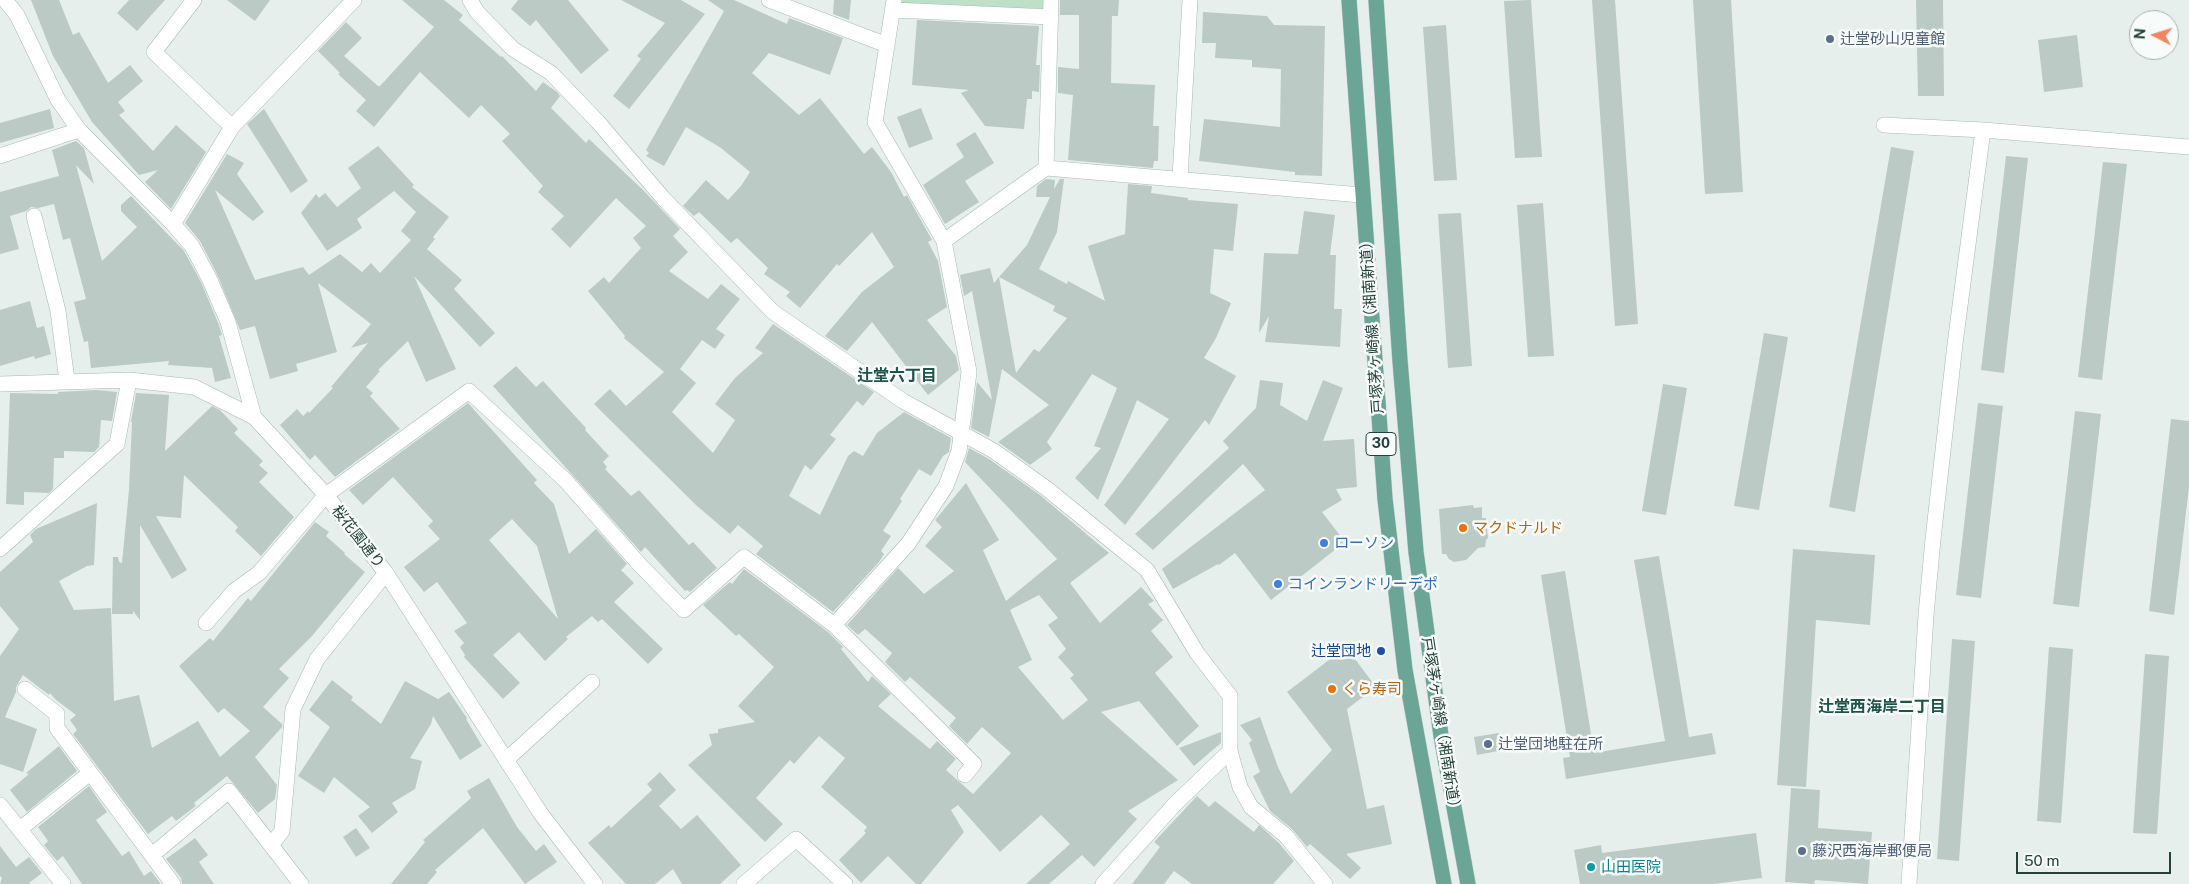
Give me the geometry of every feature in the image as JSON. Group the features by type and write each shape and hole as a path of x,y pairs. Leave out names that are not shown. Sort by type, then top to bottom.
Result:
{"main road":[{"name":"戸塚茅ヶ崎線（湘南新道）","path":"1348,0 1385,499 1405,670 1444,884"},
{"name":"戸塚茅ヶ崎線（湘南新道）","path":"1376,0 1416,552 1441,736 1468,884"}],"street":[{"path":"5,0 17,15 58,100 80,130 173,224 192,246 209,278 228,322 254,417"},
{"path":"17,15 19,0"},
{"path":"194,0 154,52 232,127"},
{"path":"173,224 232,127 354,0"},
{"path":"470,0 477,12 513,49 551,72 598,122 663,198 774,312 903,401 994,451 1046,488 1147,570 1197,653 1230,696 1230,751 1240,787 1251,807 1286,836 1325,884"},
{"path":"769,0 887,45"},
{"path":"1046,168 1051,0"},
{"path":"1180,178 1190,0"},
{"path":"834,625 908,544 946,486 959,451 969,372 944,242 875,122 894,5 1051,17"},
{"path":"1884,125 1982,130 2189,147"},
{"path":"0,156 80,130"},
{"path":"1909,884 1926,615 1933,539 1982,130"},
{"path":"944,242 1046,168 1362,195"},
{"path":"34,216 58,312 68,381"},
{"path":"0,549 117,444 129,380"},
{"name":"桜花園通り","path":"0,384 129,380 194,387 254,417 326,495 386,573 541,814 594,884"},
{"path":"206,623 234,592 259,573 326,495 468,391 565,480 640,565 684,610 744,557 834,625 974,764 966,775"},
{"path":"272,845 282,831 293,709 317,659 386,573"},
{"path":"506,760 592,682"},
{"path":"25,689 57,714 57,728 173,884"},
{"path":"1103,884 1174,806 1230,751"},
{"path":"20,829 90,773"},
{"path":"152,855 229,791 301,884"},
{"path":"0,805 63,884"},
{"path":"744,884 796,839 845,884"}],"green space":[{"path":"901,0 1044,0 1043,9 901,3"}],"building":[{"path":"31,0 59,0 73,35 79,32 108,83 130,65 143,81 118,102 125,111 119,115 153,151 176,125 206,152 171,209 145,182 158,170 139,175 92,122 53,56"},
{"path":"129,0 165,0 137,31 117,13"},
{"path":"227,0 270,0 255,21"},
{"path":"402,0 444,0 463,15 459,20 502,56 536,91 543,82 557,92 560,96 551,108 586,143 589,139 643,190 680,229 673,236 688,252 669,271 708,299 721,284 740,299 716,329 725,335 715,349 702,340 680,369 696,383 672,412 713,453 735,420 715,404 735,378 763,353 755,348 773,324 874,392 863,406 857,401 830,435 836,439 811,470 805,465 789,496 820,515 848,456 854,451 863,456 877,433 904,412 951,438 949,452 943,456 931,476 919,469 900,499 902,501 883,531 891,536 881,551 884,554 879,562 833,612 756,554 763,546 738,525 730,534 697,506 594,404 610,389 626,406 664,372 624,338 625,336 588,291 604,277 609,283 641,248 633,238 646,226 616,198 570,248 551,229 564,216 538,192 543,186 502,141 510,134 481,105 469,118 420,72 374,127 356,111 366,100 338,74 340,73 318,51 346,22 362,38 344,56 380,86 434,27"},
{"path":"518,0 568,0 609,50 581,74 536,20 530,26 511,9"},
{"path":"621,0 681,0 705,14 629,109 613,96 641,59 637,56 665,23"},
{"path":"708,0 734,0 787,24 789,18 843,38 830,75 769,53 752,73 799,115 820,98 864,154 872,147 891,172 904,197 907,195 932,240 928,242 938,261 947,307 927,320 956,356 959,370 928,395 872,322 847,351 825,336 862,292 894,267 872,232 839,266 837,264 800,308 786,296 790,292 764,274 768,268 737,238 731,243 699,212 694,216 683,206 706,180 728,200 741,186 750,172 721,148 686,127 664,166 646,156 649,153 646,150 724,11"},
{"path":"834,0 851,0 849,20 833,14"},
{"path":"1060,0 1119,0 1118,16 1112,16 1111,83 1155,85 1153,126 1159,126 1158,161 1154,161 1153,168 1068,160 1073,95 1058,93 1058,67 1079,69 1079,15 1060,15"},
{"path":"1531,0 1542,157 1515,158 1504,1"},
{"path":"1592,0 1615,0 1638,324 1615,326"},
{"path":"1693,0 1731,0 1743,192 1705,194"},
{"path":"1916,0 1943,0 1944,96 1918,96"},
{"path":"1203,12 1267,16 1274,25 1325,26 1322,176 1295,175 1295,172 1199,161 1204,119 1280,127 1281,69 1252,67 1252,60 1215,58 1216,43 1202,43"},
{"path":"917,20 1039,26 1036,65 1040,65 1039,92 1032,91 1032,99 1027,99 1024,129 985,126 961,93 969,90 912,85"},
{"path":"1446,25 1457,180 1434,181 1423,27"},
{"path":"2077,35 2083,87 2044,92 2038,40"},
{"path":"921,108 933,139 909,148 897,117"},
{"path":"50,109 54,128 0,143 0,123"},
{"path":"264,109 308,181 291,193 247,124"},
{"path":"975,132 994,163 965,181 979,202 945,224 923,185 964,157 956,144"},
{"path":"76,141 84,148 94,184 76,165 102,261 137,227 121,211 121,205 131,196 184,251 201,282 219,325 222,335 219,336 231,378 215,382 212,368 168,365 169,361 91,368 88,341 84,342 74,302 86,299 70,238 63,240 54,204 38,208 31,207 26,211 10,216 19,249 0,254 0,192 59,176 52,150"},
{"path":"378,146 414,185 412,187 449,217 433,237 435,239 427,249 462,280 454,289 495,333 480,347 414,276 456,369 426,382 408,341 378,370 380,371 366,387 373,393 370,396 400,429 335,477 315,455 310,460 280,425 297,409 303,416 308,411 309,413 333,388 331,387 368,343 351,348 371,324 318,283 337,352 296,364 298,371 270,379 255,326 240,330 217,274 200,241 185,223 227,154 244,163 237,174 264,212 253,221 215,190 255,280 303,267 309,275 340,254 362,272 371,263 380,273 411,240 401,231 416,212 394,191 357,219 362,228 327,251 301,213 316,194 319,198 325,193 337,207 361,188 348,168"},
{"path":"1891,147 1914,151 1855,512 1829,507"},
{"path":"2006,156 2028,158 2004,373 1981,370"},
{"path":"2103,162 2127,164 2102,380 2078,377"},
{"path":"1046,179 1055,180 1054,189 1060,179 1064,179 1057,232 1039,269 1067,284 1068,281 1105,301 1088,246 1125,234 1128,184 1152,186 1151,193 1188,198 1188,200 1238,204 1233,251 1214,249 1210,293 1231,303 1216,338 1204,358 1236,376 1209,425 1205,420 1125,525 1104,505 1169,419 1137,400 1098,500 1075,478 1101,448 1094,446 1117,388 1092,374 1047,442 1052,449 1030,465 998,442 1049,405 1002,369 989,437 971,428 977,382 992,400 972,291 964,296 960,275 990,268 994,283 999,277 1027,245 1050,197 1036,197 1037,186","holes":["999,277 1055,306 1053,311 1067,318 1039,352 1034,349 1016,373"]},
{"path":"1543,203 1554,356 1528,357 1517,205"},
{"path":"1304,211 1335,215 1330,255 1336,255 1334,309 1342,309 1340,347 1265,342 1269,316 1259,333 1264,253 1298,254"},
{"path":"1461,213 1472,366 1448,368 1438,214"},
{"path":"30,301 37,328 44,326 51,354 35,359 34,356 0,366 0,310"},
{"path":"1764,333 1788,337 1759,510 1734,506"},
{"path":"516,366 536,387 543,381 586,428 585,430 609,456 603,462 607,467 605,469 631,496 639,490 689,545 693,542 717,568 690,592 685,591 645,547 641,552 493,386"},
{"path":"1260,380 1283,383 1280,405 1307,421 1323,380 1343,388 1323,441 1354,439 1357,487 1336,489 1342,500 1322,512 1345,542 1271,600 1235,553 1219,565 1173,589 1162,569 1265,490 1243,464 1153,550 1135,534 1229,448 1223,441 1256,408"},
{"path":"1663,384 1687,388 1666,515 1642,511"},
{"path":"96,390 117,392 112,421 101,420 99,447 94,452 64,451 64,458 54,458 53,489 49,493 24,492 24,505 6,504 10,393 58,394 58,392"},
{"path":"136,393 169,395 165,451 212,406 220,410 238,429 234,433 263,461 259,465 268,473 259,482 294,517 261,556 235,531 238,527 184,475 181,518 156,516 187,570 172,579 140,525 140,620 133,611 133,614 112,614 113,557 118,557 119,562 122,563 129,490 131,422"},
{"path":"468,403 537,480 534,483 554,504 569,554 596,529 627,564 621,570 634,583 614,602 663,649 648,664 602,619 598,622 592,616 566,637 568,639 545,661 519,632 493,655 520,683 503,699 464,657 465,655 460,647 464,643 454,631 467,623 437,582 424,592 404,567 440,539 428,526 433,521 393,477 363,505 349,490","holes":["512,519 537,546 558,619 489,540"]},
{"path":"1978,403 2003,406 1981,598 1956,595"},
{"path":"2075,411 2101,414 2079,607 2053,604"},
{"path":"2171,419 2189,421 2189,487 2174,615 2149,611"},
{"path":"969,448 989,459 1040,495 1109,553 1070,583 1100,623 1141,587 1154,601 1148,604 1163,620 1151,631 1173,657 1155,673 1199,726 1177,746 1139,701 1101,712 1178,780 1128,811 1137,819 1094,867 1082,855 1049,884 1026,884 1070,844 1041,815 1000,852 958,805 951,810 964,832 921,884 916,884 888,856 861,883 839,860 866,833 864,831 867,827 821,787 845,758 819,736 794,764 790,760 756,798 783,824 765,842 688,765 712,745 709,734 718,733 718,729 755,722 738,706 774,667 739,634 736,636 703,605 730,582 732,584 744,569 828,632 843,647 841,649 868,682 872,676 891,694 878,706 930,749 937,741 956,759 946,770 973,794 1011,753 982,727 967,744 949,726 956,718 910,677 905,682 885,662 892,653 865,629 858,635 847,625 898,568 924,594 954,571 925,546 942,527 935,520 966,483 999,540 983,550 1006,601 1057,559 965,462","holes":["1039,595 1058,618 1048,625 1066,649 1058,657 1074,675 1070,678 1088,700 1063,720 1018,667 1032,660 1010,610"]},
{"path":"97,503 94,565 87,566 59,581 74,610 111,608 114,701 139,695 152,748 198,721 220,757 250,731 224,708 218,713 179,666 210,638 213,641 248,598 251,601 315,522 329,532 326,536 365,572 312,636 279,669 289,678 263,707 282,724 282,727 255,757 277,785 275,799 258,813 227,776 194,803 196,806 176,821 172,816 148,834 73,734 77,730 70,720 76,715 50,693 49,695 23,675 16,687 16,692 5,717 37,729 23,772 0,764 0,656 19,629 0,606 0,572 33,542 30,535 36,529"},
{"name":"マクドナルド","path":"1473,505 1474,508 1482,507 1482,518 1486,518 1488,538 1485,547 1478,548 1466,560 1454,562 1446,554 1442,554 1439,509"},
{"path":"1793,549 1875,555 1870,625 1816,620 1806,787 1777,785"},
{"path":"1659,556 1689,737 1712,733 1716,754 1566,779 1563,758 1570,757 1541,575 1565,571 1594,753 1665,741 1634,560"},
{"path":"1952,639 1975,641 1959,861 1937,859"},
{"path":"1346,647 1376,687 1347,709 1367,809 1384,805 1392,844 1346,854 1361,868 1350,879 1310,844 1307,847 1292,829 1270,811 1253,776 1260,772 1249,743 1252,740 1240,725 1260,717 1278,767 1291,794 1332,750 1287,692"},
{"path":"2049,647 2073,649 2061,823 2037,821"},
{"path":"2145,654 2169,656 2157,834 2133,833"},
{"path":"332,680 353,697 351,700 381,724 405,681 438,699 449,692 467,718 482,746 460,760 433,716 431,724 410,758 422,761 415,789 392,803 398,812 372,833 358,816 370,807 334,777 324,793 298,776 330,727 309,710"},
{"path":"1221,732 1221,743 1194,766 1179,748"},
{"name":"辻堂団地駐在所","path":"1499,733 1503,750 1477,755 1474,737"},
{"path":"59,746 77,771 27,812 10,790 29,774 26,773"},
{"path":"660,772 676,790 659,806 681,829 697,815 741,865 720,884 682,884 673,869 655,884 626,884 588,843 609,825 611,828 652,790 647,784"},
{"path":"489,778 517,827 536,851 544,844 557,862 525,884 483,828 435,870 437,872 427,884 391,884 425,842 423,840 471,798 467,791"},
{"path":"89,786 107,812 96,820 122,856 129,851 144,876 151,871 161,884 82,884 63,856 57,861 44,845 48,841 38,827"},
{"path":"1791,788 1820,790 1818,828 1872,832 1868,884 1815,880 1814,884 1785,882"},
{"path":"1197,796 1209,807 1215,801 1254,832 1259,825 1279,843 1294,861 1273,884 1192,884 1174,871 1164,884 1132,884 1160,847 1154,842"},
{"path":"356,828 370,848 356,857 343,837"},
{"path":"1756,833 1762,878 1713,884 1580,884 1574,850 1601,845 1602,853"},
{"path":"195,838 208,855 199,862 214,884 182,884 181,878 166,859"},
{"path":"0,846 16,867 29,857 42,873 29,883 31,884 0,884 2,878 0,876"}],"place":[{"name":"辻堂砂山児童館","path":"1830,39"},
{"name":"マクドナルド","path":"1463,528"},
{"name":"ローソン","path":"1324,543"},
{"name":"コインランドリーデポ","path":"1278,584"},
{"name":"辻堂団地","path":"1381,651"},
{"name":"くら寿司","path":"1332,689"},
{"name":"辻堂団地駐在所","path":"1488,744"},
{"name":"藤沢西海岸郵便局","path":"1802,851"},
{"name":"山田医院","path":"1591,867"}],"district":[{"name":"辻堂六丁目","path":"897,376"},
{"name":"辻堂西海岸二丁目","path":"1882,707"}]}
